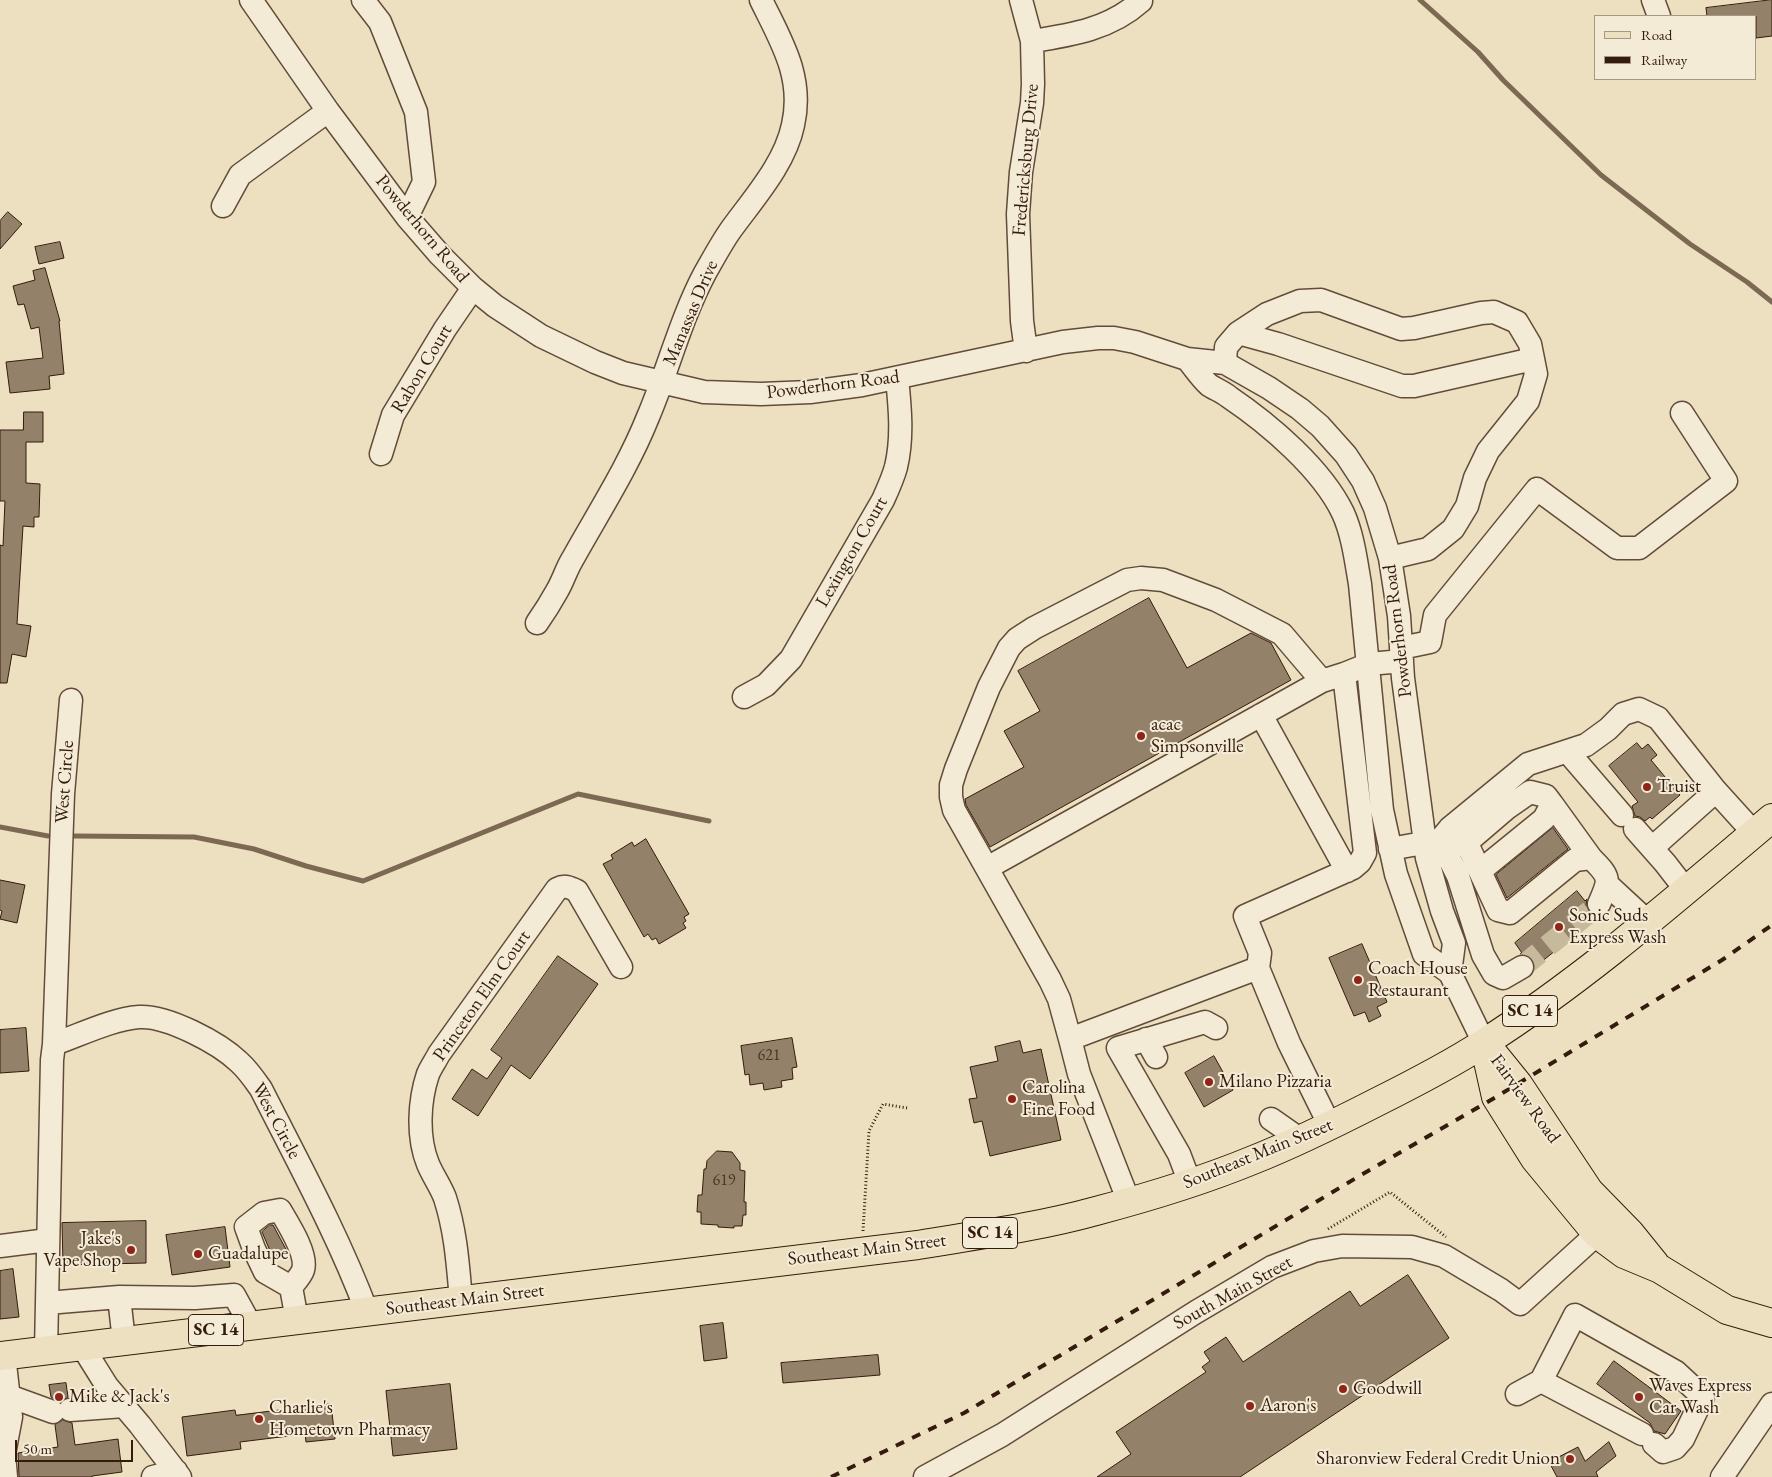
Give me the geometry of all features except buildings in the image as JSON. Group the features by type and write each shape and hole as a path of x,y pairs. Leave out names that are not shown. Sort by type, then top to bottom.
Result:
{"main road":[{"name":"Southeast Main Street","path":"2,1356 918,1245 1019,1228 1094,1212 1130,1202 1252,1161 1301,1140 1428,1076 1484,1043 1577,978 1648,922 1763,826"},
{"name":"Fairview Road","path":"1484,1043 1496,1097 1535,1159 1598,1234 1624,1254 1660,1269 1727,1310 1772,1323"},
{"name":"Fairview Road","path":"1484,1043 1518,1084 1589,1192 1630,1233 1660,1269"}],"street":[{"name":"Powderhorn Road","path":"251,0 328,111 407,217 440,255 473,288 495,306 533,331 569,351 623,373 704,392 761,394 810,392 862,385 1063,342 1114,338 1135,342 1186,359 1225,363 1300,408 1320,426 1346,455 1363,481 1376,508 1390,558 1399,616 1403,678 1438,837 1427,858 1442,911 1454,943 1450,973"},
{"path":"362,0 380,22 416,112 424,182 407,217"},
{"name":"Manassas Drive","path":"537,623 558,590 571,562 610,496 648,419 704,275 728,234 780,159 788,141 793,125 796,94 791,64 761,0"},
{"name":"Fredericksburg Drive","path":"1021,0 1032,41 1032,103 1021,172 1018,214 1022,321 1026,350"},
{"path":"1653,0 1659,15"},
{"path":"1032,41 1095,29 1118,19 1140,1"},
{"path":"223,206 240,175 328,111"},
{"name":"Rabon Court","path":"381,454 392,415 445,329 473,288"},
{"path":"1225,363 1226,347 1238,333 1267,314 1300,301 1321,300 1401,329 1494,312 1517,322 1530,344 1536,374 1528,401 1488,450 1467,506 1453,529 1428,549 1390,558"},
{"path":"1238,333 1278,344 1402,386 1414,386 1533,359"},
{"name":"Powderhorn Road","path":"1186,359 1209,385 1229,397 1284,439 1317,476 1344,514 1354,548 1360,584 1381,801 1396,874 1424,954 1450,973 1484,1043"},
{"name":"Lexington Court","path":"744,697 766,685 791,659 883,500 893,476 898,452 900,411 897,378"},
{"path":"987,868 1322,681 1402,654 1430,642 1434,615 1537,489 1617,548 1639,548 1726,481 1682,412"},
{"path":"1130,1202 1079,1074 1059,999 954,810 951,785 989,687 1009,648 1017,639 1034,628 1127,580 1141,578 1163,580 1216,600 1282,634 1322,681"},
{"path":"1330,1126 1288,1043 1258,968 1260,953 1245,916 1347,871 1360,862 1365,853 1344,674"},
{"name":"West Circle","path":"46,1352 52,1060 62,794 71,700"},
{"path":"1390,849 1438,837 1528,764 1586,745 1608,729 1623,714 1639,710 1658,718 1716,791 1763,826"},
{"path":"1261,715 1347,871"},
{"path":"1567,751 1686,890"},
{"path":"1652,848 1716,791"},
{"path":"1465,844 1507,808 1530,792 1546,796 1591,858 1604,871 1603,894 1648,922"},
{"path":"1480,870 1544,818 1552,804"},
{"path":"1438,837 1465,844 1470,850 1498,910 1510,913 1576,860 1591,858"},
{"path":"1438,837 1458,876 1483,955 1494,974 1503,978 1522,967"},
{"name":"Princeton Elm Court","path":"460,1300 458,1250 445,1197 428,1163 423,1146 421,1111 429,1073 439,1054 557,889 562,886 577,891 621,967"},
{"path":"1070,1039 1258,968"},
{"name":"West Circle","path":"54,1044 96,1028 129,1019 147,1017 166,1021 216,1044 240,1063 250,1073 265,1097 349,1266 366,1312"},
{"path":"1190,1183 1178,1154 1118,1048 1151,1048 1205,1022 1216,1028"},
{"path":"1271,1119 1301,1140"},
{"name":"South Main Street","path":"925,1477 1002,1436 1196,1312 1272,1267 1314,1251 1342,1246 1412,1247 1444,1256 1501,1290 1520,1304 1598,1234"},
{"path":"0,1246 48,1240"},
{"path":"291,1286 297,1320"},
{"path":"47,1302 119,1298 195,1298 234,1295 251,1326"},
{"path":"119,1298 124,1341"},
{"path":"195,1298 199,1332"},
{"path":"1517,1394 1541,1381 1575,1315 1676,1372 1703,1397 1683,1439 1675,1448 1663,1452 1648,1439 1541,1381"},
{"path":"82,1346 107,1386 178,1474"},
{"path":"2,1356 11,1417 4,1454 6,1477"},
{"path":"9,1396 62,1411 124,1406"},
{"path":"1722,1477 1772,1404"},
{"path":"153,1477 178,1474"}],"path":[{"path":"861,1252 868,1131 884,1104 907,1108"}],"waterway":[{"path":"1420,0 1478,52 1503,80 1601,175 1690,244 1747,282 1772,302"},
{"path":"74,836 194,837 254,849 306,866 363,881 578,794 709,821"},
{"path":"0,827 48,836"}],"tunnel":[{"path":"1522,967 1599,904"}],"railway":[{"path":"831,1477 964,1413 1361,1175 1496,1097 1722,960 1772,925"}],"place":[{"name":"acac Simpsonville","path":"1141,736"},
{"name":"Truist","path":"1647,787"},
{"name":"Sonic Suds Express Wash","path":"1559,927"},
{"name":"Coach House Restaurant","path":"1358,980"},
{"name":"Milano Pizzaria","path":"1209,1082"},
{"name":"Carolina Fine Food","path":"1012,1099"},
{"name":"Jake's Vape Shop","path":"131,1250"},
{"name":"Guadalupe","path":"198,1254"},
{"name":"Goodwill","path":"1343,1389"},
{"name":"Mike & Jack's","path":"59,1397"},
{"name":"Waves Express Car Wash","path":"1639,1397"},
{"name":"Aaron's","path":"1250,1406"},
{"name":"Charlie's Hometown Pharmacy","path":"259,1419"},
{"name":"Sharonview Federal Credit Union","path":"1570,1459"}]}
